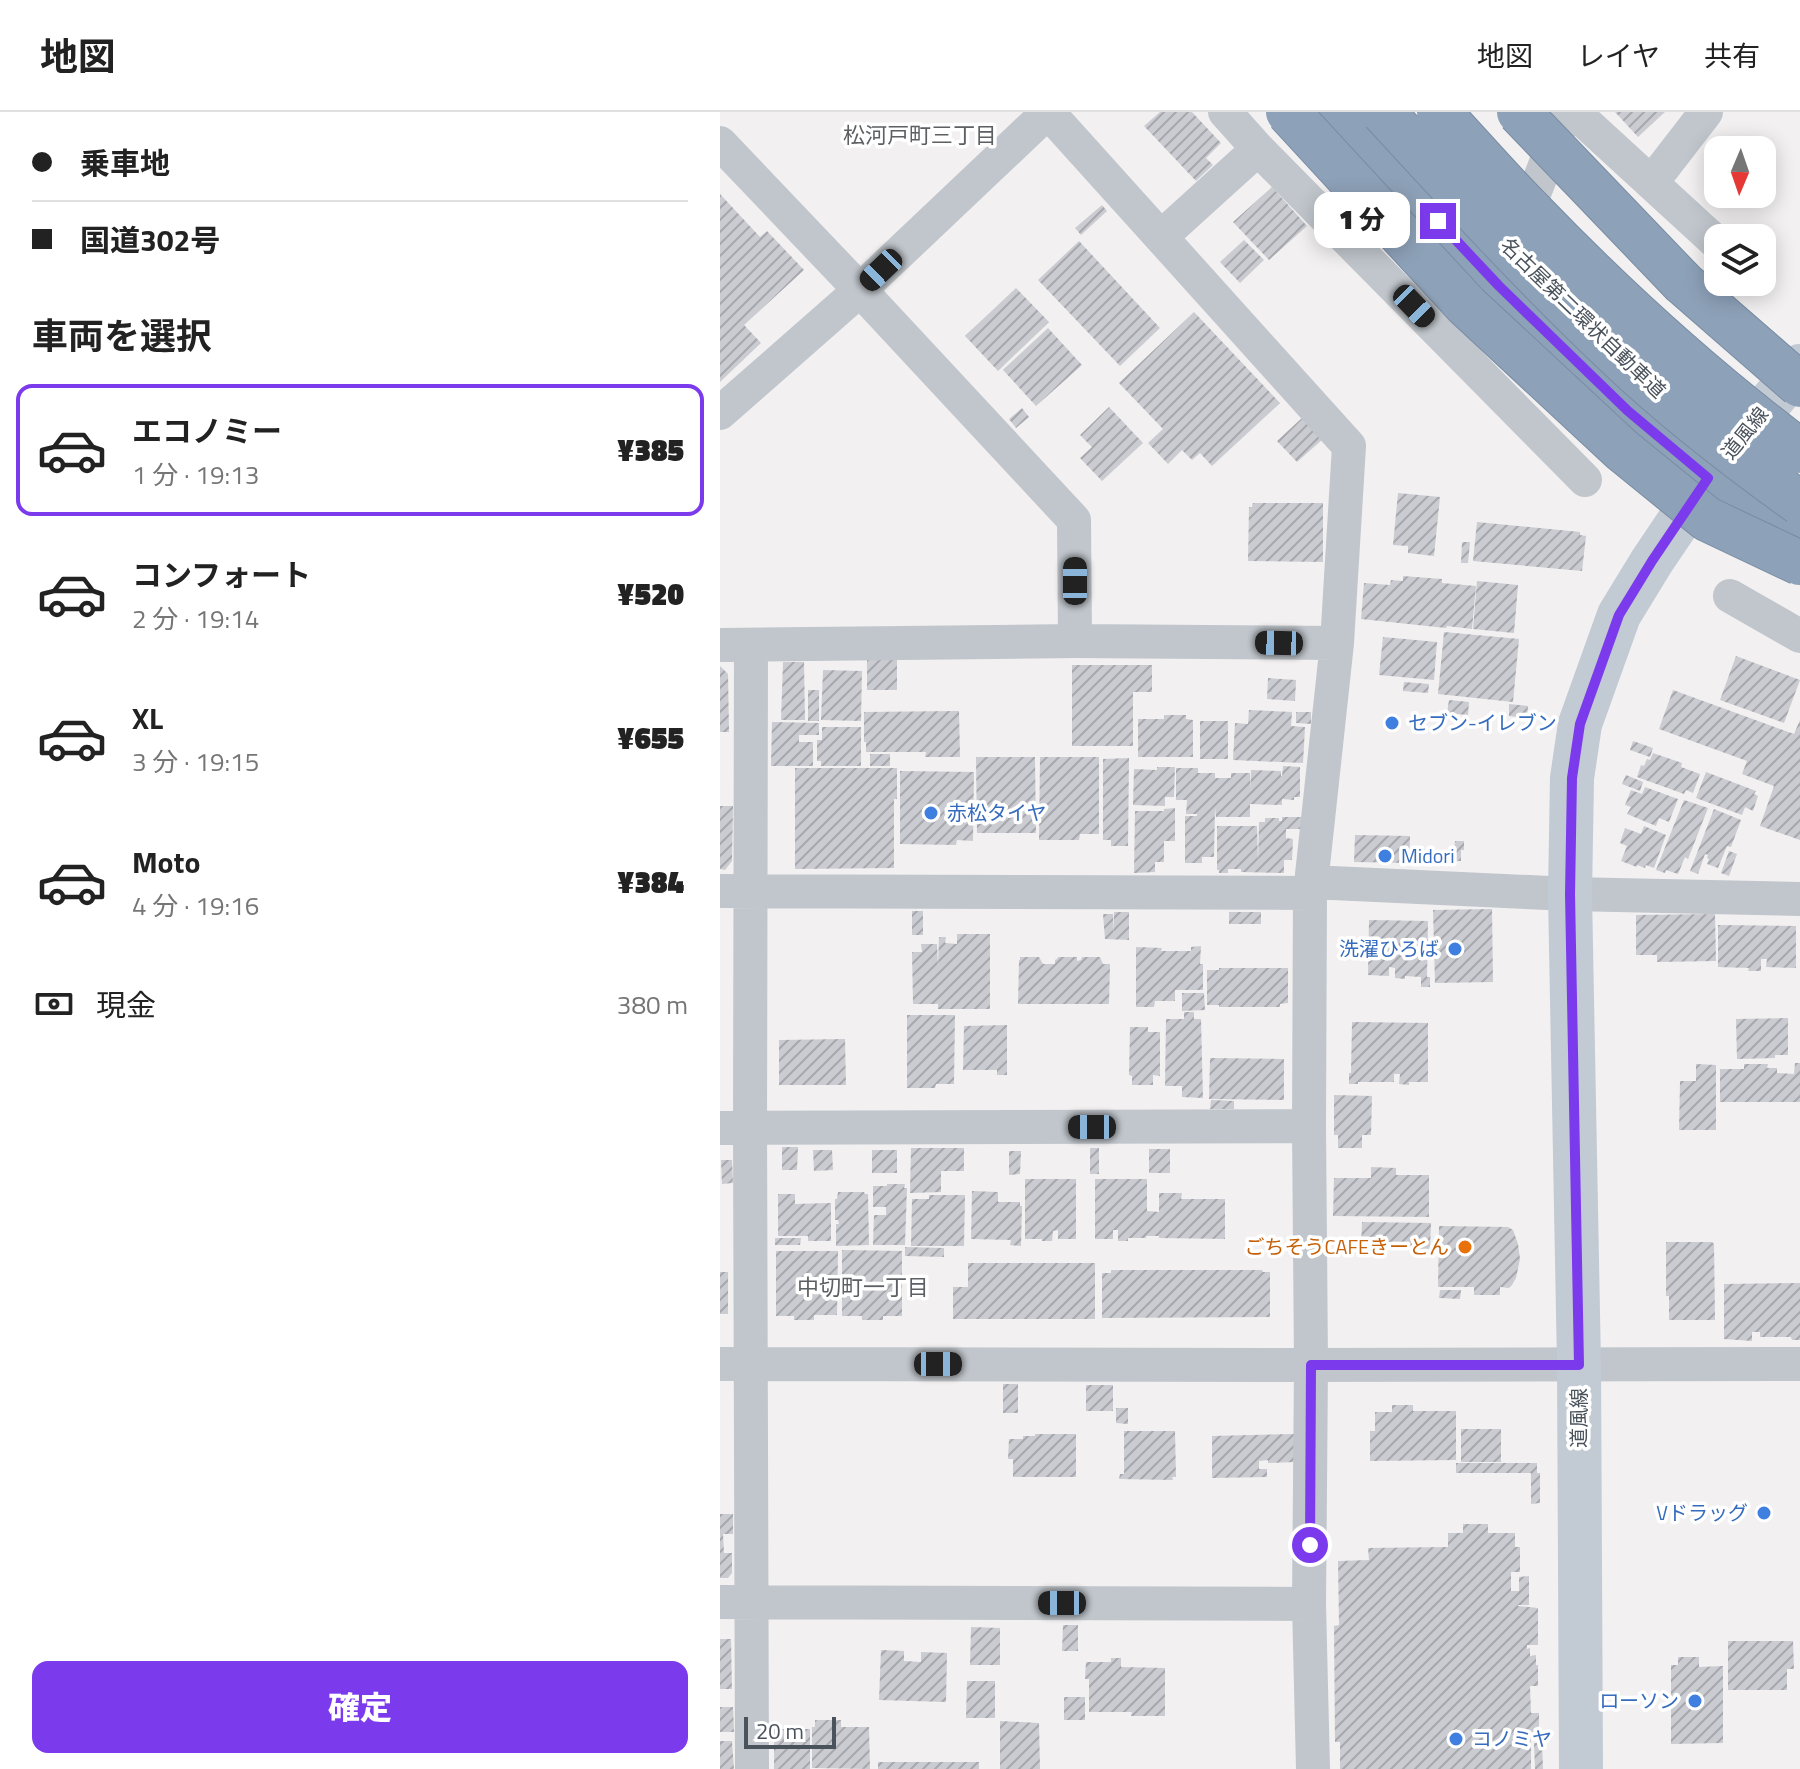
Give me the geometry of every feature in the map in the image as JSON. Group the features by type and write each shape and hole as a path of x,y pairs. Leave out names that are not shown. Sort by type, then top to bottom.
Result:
{"highway":[{"path":"1288,112 1466,305 1622,450 1707,519 1800,563"},
{"path":"1336,112 1499,286 1628,411 1708,478 1800,546"},
{"name":"名古屋第二環状自動車道","path":"1383,112 1496,235 1621,359 1729,452 1800,503"},
{"name":"名古屋第二環状自動車道","path":"1439,112 1530,211 1652,329 1800,451"},
{"path":"1519,112 1683,283 1800,385"}],"street":[{"path":"720,413 860,290 1048,112 1349,446 1337,643 1311,888 1309,1604 1313,1769"},
{"path":"1225,112 1585,480"},
{"path":"1499,286 1566,112"},
{"path":"1574,112 1704,231"},
{"path":"1662,169 1706,112"},
{"path":"720,143 1074,520 1075,641"},
{"path":"1161,237 1258,149"},
{"path":"1481,374 1556,343"},
{"name":"道風線","path":"1581,1769 1579,1365 1570,894 1572,778 1580,724 1619,615 1652,561 1708,478 1800,366"},
{"path":"1730,596 1800,636"},
{"path":"752,1769 736,1602 735,645 1075,641 1337,643"},
{"path":"735,891 1311,888 1800,899"},
{"path":"735,1128 1309,1126"},
{"path":"735,1364 1800,1364"},
{"path":"736,1602 1309,1604"}],"building":[{"path":"1160,112 1192,112 1221,143 1206,158 1213,165 1196,181 1144,126"},
{"path":"1615,112 1665,112 1638,137"},
{"path":"1272,187 1307,226 1269,260 1233,222"},
{"path":"720,194 760,237 767,231 804,270 744,325 761,343 720,382"},
{"path":"1102,205 1107,211 1081,235 1075,228"},
{"path":"1244,240 1264,260 1240,283 1220,262"},
{"path":"1079,241 1160,328 1120,366 1038,280"},
{"path":"1016,288 1049,322 998,371 965,336"},
{"path":"1194,312 1280,403 1212,466 1200,453 1192,460 1182,450 1168,464 1148,443 1163,429 1119,383"},
{"path":"1048,328 1082,365 1036,406 1003,370"},
{"path":"1109,407 1143,443 1102,481 1080,458 1092,447 1080,435"},
{"path":"1022,408 1029,417 1016,428 1009,419"},
{"path":"1303,417 1323,439 1297,462 1277,441"},
{"path":"1398,493 1440,497 1434,556 1408,553 1408,546 1393,545"},
{"path":"1253,503 1323,503 1323,562 1248,561 1249,507"},
{"path":"1477,522 1580,532 1580,535 1586,536 1582,571 1473,561"},
{"path":"1462,542 1470,542 1468,563 1461,563"},
{"path":"1403,576 1476,586 1472,629 1361,619 1364,583 1390,585 1391,580 1403,581"},
{"path":"1477,581 1518,585 1514,633 1473,629"},
{"path":"1444,632 1519,639 1513,702 1438,694"},
{"path":"1383,637 1437,642 1434,680 1379,675"},
{"path":"1736,656 1800,680 1784,723 1720,700"},
{"path":"867,660 897,660 897,690 867,690"},
{"path":"783,662 804,662 805,720 781,720"},
{"path":"1072,665 1152,665 1152,692 1133,692 1133,746 1072,746"},
{"path":"720,666 728,674 729,732 720,732"},
{"path":"823,670 862,671 861,721 821,720"},
{"path":"1268,678 1296,680 1295,701 1267,699"},
{"path":"1404,682 1429,684 1428,693 1403,691"},
{"path":"808,690 819,690 819,721 808,721"},
{"path":"1673,690 1794,734 1800,720 1800,840 1760,826 1774,786 1742,774 1747,761 1659,729"},
{"path":"1449,700 1469,702 1468,715 1447,713"},
{"path":"1509,704 1528,706 1527,718 1509,716"},
{"path":"1249,710 1292,712 1291,726 1305,727 1303,763 1233,760 1235,723 1248,724"},
{"path":"959,711 960,757 925,757 926,752 866,752 864,712"},
{"path":"1296,712 1311,712 1311,724 1296,723"},
{"path":"1164,715 1186,715 1186,719 1193,720 1193,757 1138,757 1138,719 1164,719"},
{"path":"1200,721 1228,721 1228,759 1200,759"},
{"path":"772,722 819,723 819,735 799,735 799,742 813,742 813,766 771,766"},
{"path":"822,727 861,727 861,766 821,766 821,761 817,761 817,740 822,740"},
{"path":"1633,741 1653,748 1650,757 1630,750"},
{"path":"1653,753 1682,763 1681,767 1700,774 1693,793 1686,790 1684,794 1637,777 1641,765 1650,760"},
{"path":"870,754 890,754 890,766 870,766"},
{"path":"976,757 1035,757 1036,833 977,833"},
{"path":"1040,757 1099,757 1099,834 1080,834 1079,840 1039,840"},
{"path":"1129,758 1128,846 1111,846 1111,840 1103,840 1103,759"},
{"path":"1283,766 1300,767 1300,797 1282,799 1282,805 1250,804 1250,817 1216,817 1215,808 1214,857 1202,857 1202,863 1185,863 1185,816 1197,814 1186,814 1187,800 1176,800 1176,768 1198,768 1198,773 1215,773 1215,778 1231,778 1231,773 1250,773 1251,789 1251,770 1281,771 1282,776"},
{"path":"1157,767 1175,767 1174,797 1165,797 1165,806 1133,805 1134,769 1157,770"},
{"path":"795,768 897,768 894,868 795,869"},
{"path":"900,771 974,772 973,841 957,840 956,845 900,844"},
{"path":"1706,772 1756,791 1754,794 1758,796 1753,811 1745,807 1742,815 1696,798"},
{"path":"1626,775 1643,782 1640,791 1622,784"},
{"path":"1645,787 1678,799 1669,822 1659,818 1656,826 1627,814 1631,807 1625,805 1631,790 1642,794"},
{"path":"1684,800 1708,808 1688,859 1685,857 1678,874 1666,870 1665,873 1656,870"},
{"path":"720,806 733,806 732,861 725,870 720,869"},
{"path":"1175,808 1175,841 1164,841 1164,862 1155,862 1155,872 1134,873 1135,811"},
{"path":"1714,809 1741,820 1731,847 1727,846 1718,868 1707,864 1709,859 1705,854 1698,874 1690,871"},
{"path":"1282,817 1303,817 1303,829 1286,829 1286,838 1293,839 1292,860 1284,860 1284,873 1228,869 1228,873 1219,873 1217,826 1257,826 1258,862 1259,822 1265,822 1265,818 1279,818 1282,821"},
{"path":"1644,826 1666,835 1654,868 1646,865 1645,868 1637,867 1621,861 1627,846 1620,843 1625,828 1641,834"},
{"path":"1355,835 1410,836 1409,863 1354,862"},
{"path":"1455,841 1464,841 1461,861 1453,861"},
{"path":"1729,851 1737,854 1729,876 1721,873"},
{"path":"1492,909 1493,982 1435,983 1433,910"},
{"path":"912,911 923,911 923,935 912,935"},
{"path":"1114,912 1129,912 1129,940 1105,939 1103,914 1113,914 1114,935"},
{"path":"1229,912 1261,912 1261,924 1229,924"},
{"path":"1715,914 1716,961 1657,962 1657,955 1636,955 1636,915"},
{"path":"1369,920 1428,921 1427,977 1430,977 1430,987 1421,987 1421,977 1395,978 1395,968 1389,967 1389,976 1368,975"},
{"path":"1718,925 1796,926 1796,968 1766,967 1767,959 1761,959 1761,971 1718,967"},
{"path":"957,934 990,934 990,1009 938,1009 938,1004 913,1004 912,952 922,952 921,944 937,944 938,966 939,937 946,937 945,943 957,944"},
{"path":"1201,946 1203,990 1175,990 1175,1001 1155,1001 1154,1007 1136,1007 1136,947 1191,951 1191,947"},
{"path":"1020,957 1039,957 1043,964 1055,964 1058,957 1077,957 1077,961 1082,957 1100,957 1103,964 1110,964 1109,1004 1018,1004"},
{"path":"1288,968 1288,1003 1280,1004 1280,1007 1207,1005 1207,970"},
{"path":"1182,993 1204,993 1205,1010 1182,1011"},
{"path":"1184,1012 1194,1012 1194,1019 1201,1019 1203,1098 1182,1097 1182,1086 1165,1086 1166,1019 1184,1019"},
{"path":"907,1015 955,1015 954,1084 907,1088"},
{"path":"1788,1018 1788,1055 1737,1059 1736,1019"},
{"path":"1352,1022 1428,1023 1428,1082 1399,1084 1400,1074 1394,1074 1394,1082 1349,1084"},
{"path":"1007,1025 1007,1075 997,1075 997,1070 963,1070 964,1026"},
{"path":"1130,1027 1148,1027 1148,1032 1160,1032 1160,1076 1153,1075 1153,1085 1132,1085 1132,1076 1129,1075"},
{"path":"845,1039 846,1085 779,1085 779,1040"},
{"path":"1210,1058 1284,1059 1284,1100 1209,1099"},
{"path":"1795,1063 1800,1063 1800,1102 1720,1102 1720,1069 1744,1069 1744,1064 1768,1064 1767,1068 1777,1068 1777,1073 1794,1074"},
{"path":"1696,1064 1716,1065 1716,1130 1679,1130 1680,1081 1696,1081"},
{"path":"1334,1095 1372,1096 1371,1135 1362,1135 1362,1148 1338,1148 1338,1135 1334,1135"},
{"path":"1211,1100 1234,1101 1234,1109 1210,1109"},
{"path":"782,1147 798,1147 797,1170 782,1170"},
{"path":"911,1148 964,1148 964,1171 941,1171 941,1192 910,1193"},
{"path":"1090,1148 1099,1148 1099,1174 1090,1174"},
{"path":"1149,1149 1170,1149 1170,1173 1149,1173"},
{"path":"813,1150 832,1150 833,1170 814,1171"},
{"path":"872,1150 897,1150 897,1173 872,1173"},
{"path":"1009,1151 1021,1151 1020,1174 1009,1175"},
{"path":"721,1160 732,1160 733,1183 722,1184"},
{"path":"1371,1167 1396,1168 1396,1175 1429,1175 1429,1217 1333,1216 1334,1178 1371,1178"},
{"path":"1025,1179 1076,1179 1076,1239 1058,1239 1058,1230 1053,1231 1052,1241 1025,1239"},
{"path":"1095,1179 1147,1179 1147,1211 1159,1212 1159,1193 1182,1193 1181,1199 1225,1199 1225,1239 1146,1236 1118,1241 1118,1230 1113,1230 1113,1239 1095,1239"},
{"path":"905,1184 904,1188 907,1188 905,1245 873,1245 874,1215 886,1215 886,1207 873,1207 873,1186"},
{"path":"972,1191 998,1192 998,1202 1020,1202 1021,1246 1010,1245 1011,1240 971,1239"},
{"path":"838,1192 868,1194 869,1245 836,1246 836,1224 839,1224 835,1220 835,1199"},
{"path":"778,1194 795,1194 795,1204 831,1203 831,1241 808,1241 808,1236 778,1236"},
{"path":"929,1195 965,1195 964,1246 911,1246 912,1199 929,1199"},
{"path":"1362,1222 1431,1223 1430,1249 1361,1247"},
{"path":"1439,1226 1508,1227 1513,1230 1520,1259 1512,1285 1509,1288 1500,1287 1500,1295 1474,1295 1474,1287 1438,1287"},
{"path":"775,1238 801,1238 800,1245 775,1245"},
{"path":"1666,1242 1714,1244 1715,1320 1669,1320"},
{"path":"905,1247 944,1248 944,1257 905,1256"},
{"path":"842,1250 902,1251 902,1316 862,1320 862,1316 842,1316"},
{"path":"776,1251 838,1251 837,1315 814,1315 814,1320 776,1316"},
{"path":"968,1263 1095,1263 1095,1319 953,1319 953,1287 968,1287"},
{"path":"1111,1270 1270,1272 1270,1317 1102,1318 1102,1273 1111,1273"},
{"path":"720,1272 728,1272 728,1314 720,1314"},
{"path":"1800,1283 1800,1340 1760,1337 1760,1332 1752,1332 1752,1341 1724,1339 1724,1284"},
{"path":"1440,1290 1461,1290 1460,1299 1439,1298"},
{"path":"1003,1384 1018,1384 1018,1413 1003,1413"},
{"path":"1086,1385 1113,1385 1113,1411 1086,1411"},
{"path":"1392,1405 1413,1405 1413,1411 1456,1411 1456,1460 1370,1461 1370,1431 1375,1431 1375,1412 1392,1412"},
{"path":"1116,1408 1128,1408 1128,1424 1116,1423"},
{"path":"1461,1429 1501,1429 1501,1462 1461,1462"},
{"path":"1124,1431 1175,1431 1176,1477 1172,1477 1173,1480 1119,1479 1120,1474 1124,1474"},
{"path":"1076,1434 1076,1477 1013,1477 1013,1459 1008,1459 1009,1439 1023,1439 1023,1436"},
{"path":"1295,1434 1295,1462 1259,1461 1259,1469 1267,1469 1267,1477 1212,1478 1212,1436"},
{"path":"1456,1463 1537,1463 1540,1503 1531,1504 1531,1473 1456,1473"},
{"path":"720,1514 733,1514 733,1534 723,1534 724,1553 732,1553 732,1573 728,1578 720,1578"},
{"path":"1463,1524 1488,1524 1488,1533 1515,1533 1515,1547 1520,1547 1520,1572 1511,1572 1511,1591 1519,1591 1519,1577 1529,1576 1529,1605 1518,1606 1538,1608 1538,1645 1527,1645 1530,1656 1536,1655 1538,1665 1538,1686 1530,1686 1531,1713 1539,1713 1539,1735 1531,1735 1531,1769 1340,1769 1340,1742 1335,1742 1334,1626 1339,1625 1338,1561 1369,1560 1368,1548 1448,1547 1448,1533 1463,1533"},
{"path":"1063,1625 1078,1625 1078,1651 1062,1651"},
{"path":"971,1627 1000,1628 1000,1665 970,1665"},
{"path":"720,1639 731,1639 732,1689 720,1689"},
{"path":"1728,1641 1793,1641 1794,1669 1787,1669 1787,1690 1728,1690"},
{"path":"881,1650 904,1651 904,1661 921,1662 921,1652 947,1653 946,1702 879,1700"},
{"path":"1678,1657 1699,1657 1699,1667 1723,1666 1723,1743 1671,1744 1671,1665 1678,1665"},
{"path":"1111,1658 1121,1658 1121,1667 1165,1668 1165,1716 1089,1712 1086,1662 1111,1662"},
{"path":"967,1681 995,1681 995,1718 966,1718"},
{"path":"1064,1697 1085,1697 1085,1720 1064,1720"},
{"path":"720,1707 733,1707 734,1732 720,1732"},
{"path":"815,1720 841,1720 841,1727 869,1727 870,1769 812,1768 812,1727 815,1727"},
{"path":"1000,1721 1039,1723 1040,1769 1000,1769"},
{"path":"774,1729 810,1729 810,1769 774,1769"},
{"path":"720,1741 732,1741 734,1769 720,1769"},
{"path":"1534,1743 1542,1743 1543,1769 1535,1769"},
{"path":"878,1762 979,1762 979,1769 878,1769"}],"place":[{"name":"セブン-イレブン","path":"1392,723"},
{"name":"赤松タイヤ","path":"931,813"},
{"name":"Midori","path":"1385,856"},
{"name":"洗濯ひろば","path":"1455,949"},
{"name":"ごちそうCAFEきーとん","path":"1465,1247"},
{"name":"Vドラッグ","path":"1764,1513"},
{"name":"ローソン","path":"1695,1701"},
{"name":"コノミヤ","path":"1456,1739"}],"district":[{"name":"松河戸町三丁目","path":"920,135"},
{"name":"中切町一丁目","path":"863,1287"}],"route":[{"path":"1310,1545 1311,1365 1579,1365 1570,894 1572,778 1580,724 1619,615 1708,478 1628,411 1556,343 1438,221"}]}
